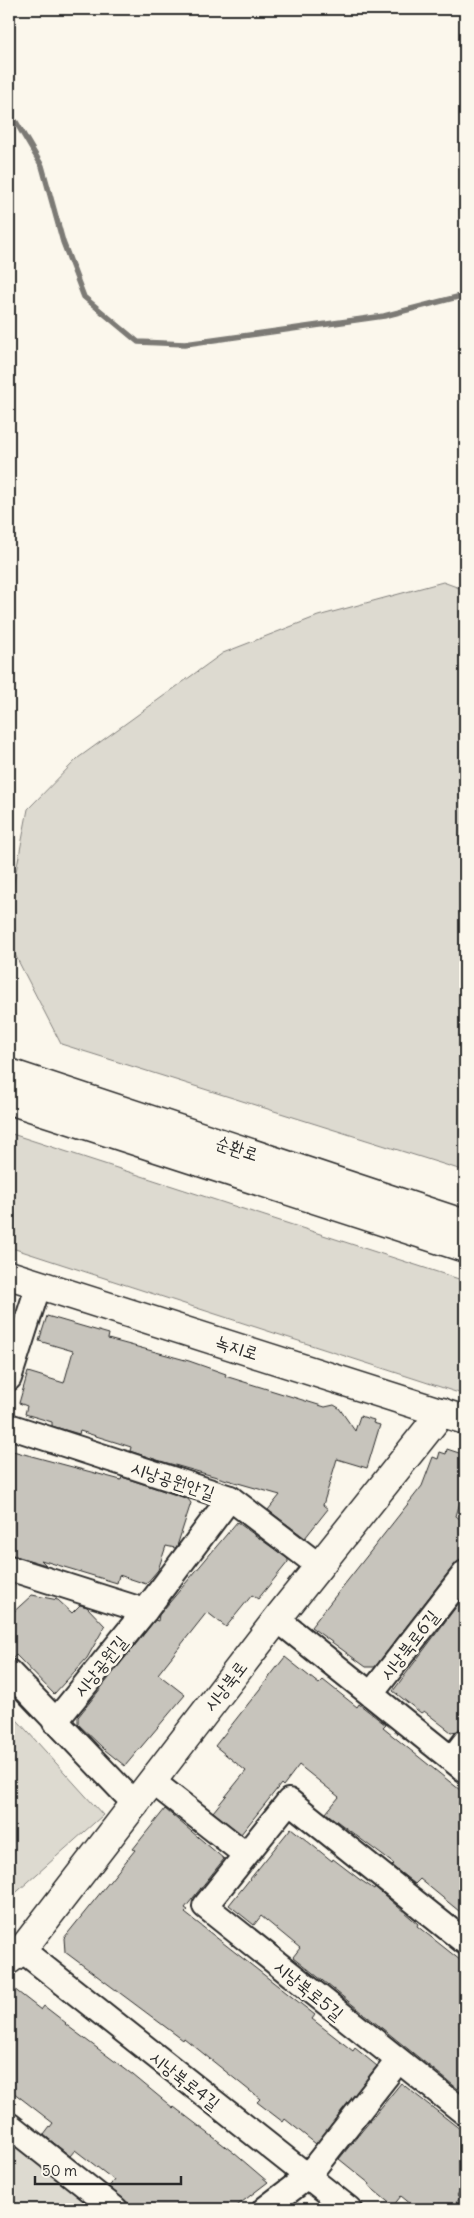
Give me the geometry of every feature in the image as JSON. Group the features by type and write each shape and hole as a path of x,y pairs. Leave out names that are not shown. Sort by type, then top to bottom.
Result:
{"street":[{"name":"순환로","path":"9,1073 465,1224"},
{"name":"순환로","path":"9,1100 465,1248"},
{"name":"녹지로","path":"9,1275 454,1416"},
{"path":"9,1378 38,1284"},
{"name":"시낭북로","path":"15,1955 136,1805 152,1781 319,1566 454,1416"},
{"name":"시낭공원안길","path":"9,1426 230,1498 319,1566"},
{"name":"시낭공원길","path":"55,1722 145,1610 230,1498"},
{"path":"9,1568 145,1610"},
{"name":"시낭북로6길","path":"371,1694 465,1573"},
{"name":"시낭북로6길","path":"277,1619 371,1694 461,1757"},
{"path":"9,1672 136,1805"},
{"path":"152,1781 245,1854"},
{"name":"시낭북로5길","path":"465,1942 289,1801 205,1906 465,2113"},
{"name":"시낭북로4길","path":"15,1955 349,2209"},
{"path":"265,2209 308,2177 398,2060"},
{"path":"9,2125 115,2209"}],"shaded area":[{"path":"443,582 465,590 465,1171 61,1044 9,943 9,908 28,809 78,758 223,653 318,616"},
{"path":"9,1133 465,1281 465,1395 9,1247"},
{"path":"9,1711 103,1815 9,1899"},
{"path":"9,2141 95,2209 9,2209"}],"building":[{"path":"47,1316 109,1334 108,1339 189,1361 226,1374 225,1376 325,1407 334,1405 339,1408 355,1431 360,1416 374,1420 373,1423 380,1425 367,1468 337,1459 323,1505 328,1509 305,1538 268,1510 280,1495 157,1460 130,1451 131,1447 80,1431 79,1434 52,1426 52,1422 25,1414 27,1406 19,1403 28,1372 64,1383 73,1351 39,1341"},
{"path":"447,1449 465,1455 465,1486 456,1516 465,1523 465,1560 454,1565 375,1667 366,1667 311,1627 422,1486 433,1457 438,1459 440,1452 446,1454"},
{"path":"9,1450 121,1480 122,1477 188,1499 191,1503 177,1546 175,1548 166,1546 158,1570 146,1584 119,1575 117,1583 41,1560 46,1565 9,1554"},
{"path":"237,1522 288,1559 288,1562 258,1599 252,1595 226,1627 207,1612 158,1674 185,1695 125,1766 78,1724 78,1717 155,1620 158,1621 159,1615"},
{"path":"32,1595 58,1600 72,1613 80,1605 87,1607 105,1626 87,1658 54,1694 16,1655 9,1659 9,1616"},
{"path":"465,1595 465,1722 458,1731 451,1732 424,1711 421,1713 393,1691"},
{"path":"285,1657 319,1684 323,1680 357,1707 359,1704 386,1725 383,1728 465,1794 465,1916 420,1879 415,1884 392,1866 394,1864 326,1813 339,1797 299,1765 283,1786 281,1784 241,1834 213,1812 246,1771 215,1746"},
{"path":"165,1809 224,1859 185,1908 188,1910 185,1913 315,2015 312,2019 353,2051 355,2048 377,2066 316,2144 285,2119 283,2122 257,2102 260,2099 184,2038 183,2040 65,1952 64,1938 135,1850 133,1849"},
{"path":"291,1828 332,1861 333,1859 374,1889 375,1887 418,1924 417,1926 465,1964 465,2080 458,2089 293,1957 300,1948 261,1916 254,1925 229,1905"},
{"path":"9,1985 41,2010 44,2006 173,2108 234,2153 268,2182 233,2209 136,2209 109,2187 114,2180 75,2150 70,2156 44,2135 53,2123 9,2089"},
{"path":"401,2083 465,2133 465,2185 457,2195 460,2198 451,2209 417,2209 401,2196 393,2206 339,2159"}],"waterway":[{"path":"9,118 16,122 42,166 63,242 84,297 138,342 185,344 384,316 465,295"}]}
